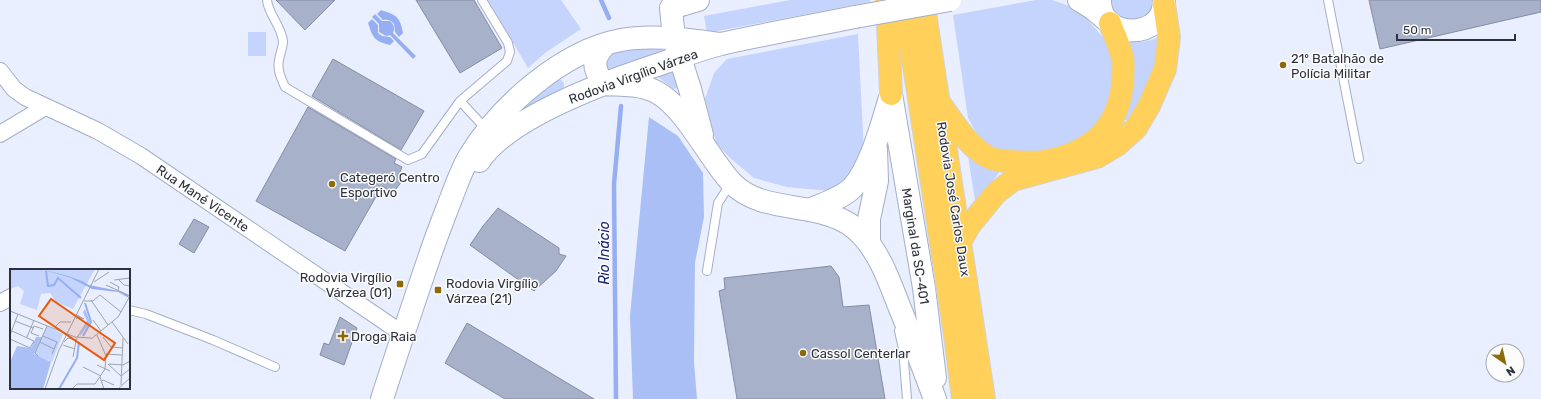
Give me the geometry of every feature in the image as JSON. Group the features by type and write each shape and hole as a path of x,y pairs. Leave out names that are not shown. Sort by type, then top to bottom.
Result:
{"highway":[{"path":"887,0 891,94"},
{"name":"Rodovia José Carlos Daux","path":"904,0 963,399"},
{"name":"Rodovia José Carlos Daux","path":"923,0 984,399"},
{"path":"960,242 969,226 996,193 1013,180 1097,157 1117,145 1136,128 1149,106 1165,70 1169,37 1165,1"},
{"path":"939,102 966,138 978,150 991,159 1032,163 1060,158 1082,149 1096,140 1106,130 1118,107 1124,72 1123,59 1110,23"}],"main road":[{"path":"698,0 670,4 677,48 690,89 705,147"},
{"name":"Rodovia Virgílio Várzea","path":"382,399 447,209 468,158 487,130 521,96 556,68 573,57 606,44 622,40 646,38 677,48 711,47 855,17 950,0"},
{"path":"1079,0 1092,8 1110,23 1118,28 1128,31 1138,31 1148,28 1156,22 1162,13 1165,1"},
{"path":"1100,0 1103,14 1110,23"},
{"path":"606,44 599,51 595,60 595,70 604,84 647,88 662,94 675,106 732,183 746,195 764,202 809,210 836,217 857,230 869,242 888,277 936,399"},
{"path":"690,89 691,75 696,62 711,47"},
{"name":"Rodovia Virgílio Várzea","path":"447,209 481,159 497,141 538,114 604,84 677,48"},
{"path":"556,68 564,72 570,79 572,87 570,93 563,102"},
{"path":"809,210 838,197 853,188 865,166 891,94"},
{"name":"Marginal da SC-401","path":"891,94 924,288 932,350 936,399"},
{"path":"869,242 870,213 877,181 875,141"}],"street":[{"name":"Rua Mané Vicente","path":"1,76 14,89 25,97 98,131 136,153 404,334"},
{"path":"0,134 45,107"},
{"path":"0,303 10,298"}],"lane":[{"path":"267,0 267,6 279,26 283,43 278,61 279,73 285,87 408,160 422,154 460,101 508,61 510,52 508,42 482,0"},
{"path":"1328,0 1359,159"},
{"path":"460,101 487,130"},
{"path":"707,271 718,203 732,183"},
{"path":"888,277 903,349 908,399"},
{"path":"130,310 146,314 275,367"}],"shaded area":[{"path":"488,0 561,0 581,29 545,53 528,68"},
{"path":"790,0 870,0 870,2 707,33 704,16"},
{"path":"1036,0 1052,0 1078,9 1110,45 1117,72 1114,98 1089,134 1069,147 1028,154 1001,151 980,139 968,118 953,15"},
{"path":"1110,0 1156,0 1156,4 1143,22 1116,17"},
{"path":"381,10 394,15 399,20 403,33 399,37 395,32 394,24 389,20 383,20 377,14"},
{"path":"375,14 382,21 391,22 394,28 393,33 416,56 413,59 390,35 386,36 379,32 379,24 372,17"},
{"path":"372,19 378,25 378,33 382,36 390,37 394,41 390,45 375,38 368,23"},
{"path":"248,32 266,32 266,56 248,56"},
{"path":"858,34 864,153 847,180 829,191 787,187 754,178 730,158 716,143 705,99 714,73 727,59"},
{"path":"1160,36 1158,58 1152,79 1129,120 1124,120 1123,41 1142,42"},
{"path":"619,48 662,48 664,51 611,71 606,66 607,60"},
{"path":"674,69 678,88 674,89 655,75"},
{"path":"550,80 561,80 564,83 561,93 528,109 523,106"},
{"path":"649,117 678,136 703,173 704,217 695,263 694,362 697,399 633,399 630,316"},
{"path":"966,143 985,163 999,173 985,190 976,207"}],"building":[{"path":"276,0 335,0 305,30"},
{"path":"416,0 474,0 502,48 460,73"},
{"path":"1369,0 1541,0 1541,12 1380,49"},
{"path":"333,59 424,111 401,150 312,96"},
{"name":"Categeró Centro Esportivo","path":"308,107 396,159 394,163 402,167 398,177 402,181 393,193 382,186 345,251 256,201"},
{"path":"498,208 559,248 559,254 566,256 556,271 534,291 470,245"},
{"path":"194,219 209,227 194,253 179,244"},
{"name":"Cassol Centerlar","path":"831,266 839,277 843,307 869,305 885,399 737,399 719,291 725,289 724,278"},
{"name":"Droga Raia","path":"340,317 357,328 344,365 320,355 324,343 329,345"},
{"path":"467,323 594,399 505,399 445,363"}],"waterway":[{"name":"Rio Inácio","path":"601,0 609,18"},
{"name":"Rio Inácio","path":"616,399 614,184 621,106"}],"place":[{"name":"21º Batalhão de Polícia Militar","path":"1283,65"},
{"name":"Categeró Centro Esportivo","path":"332,184"},
{"name":"Rodovia Virgílio Várzea (01)","path":"400,284"},
{"name":"Rodovia Virgílio Várzea (21)","path":"438,290"},
{"name":"Droga Raia","path":"343,336"},
{"name":"Cassol Centerlar","path":"803,353"}]}
